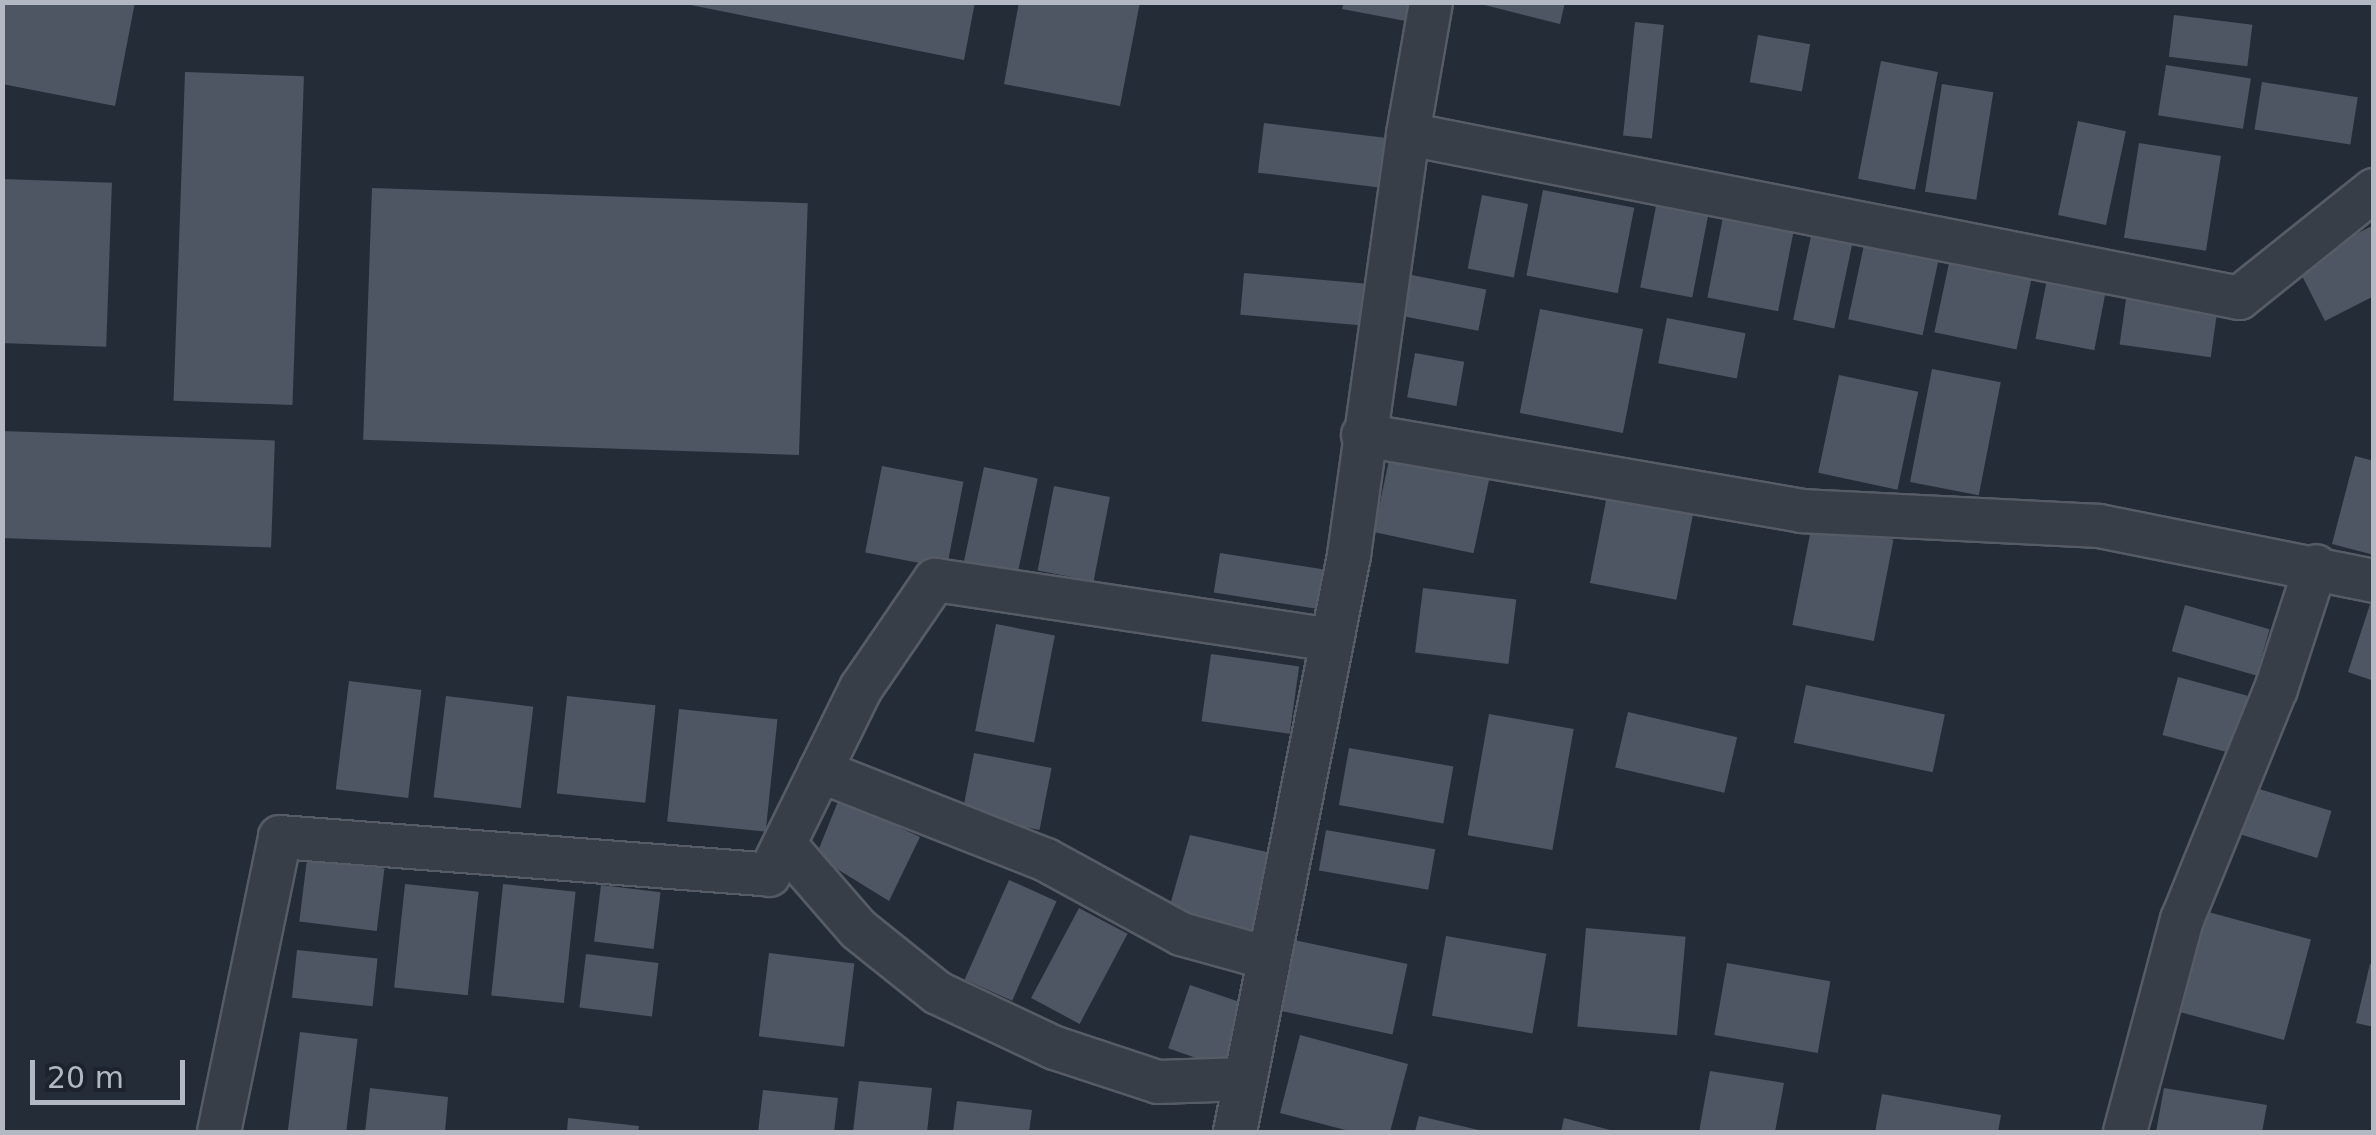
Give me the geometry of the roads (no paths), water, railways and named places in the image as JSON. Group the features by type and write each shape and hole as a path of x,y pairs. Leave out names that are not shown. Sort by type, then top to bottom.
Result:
{"street":[{"path":"1236,1132 1330,640 1431,2"},
{"path":"1408,134 2239,298 2374,190"},
{"path":"1363,434 1802,511 2099,526 2316,566 2374,581"},
{"path":"2125,1132 2182,920 2270,706 2316,566"},
{"path":"219,1132 280,837 770,875 861,688 935,580 1330,640"},
{"path":"820,771 1046,860 1181,934 1268,958"},
{"path":"784,844 858,929 938,992 1056,1048 1158,1082 1246,1079"}]}
